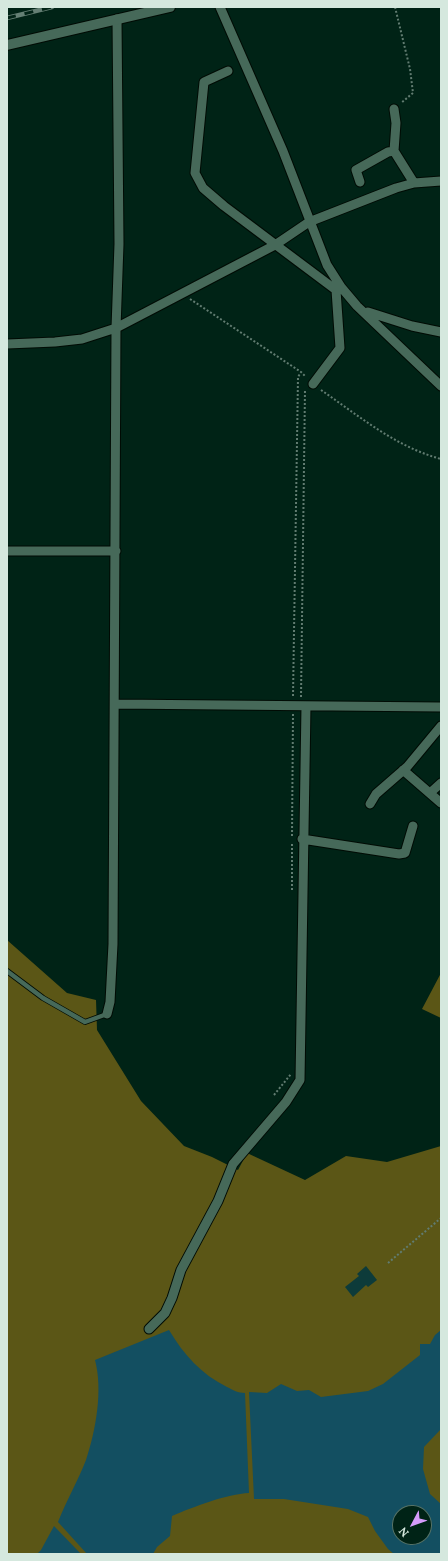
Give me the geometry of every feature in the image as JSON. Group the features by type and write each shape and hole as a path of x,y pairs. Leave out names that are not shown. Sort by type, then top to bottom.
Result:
{"street":[{"path":"7,45 170,7"},
{"path":"220,7 283,151 309,222 338,289 340,348 309,386"},
{"path":"107,1014 110,1002 113,944 116,328 119,244 117,19"},
{"path":"228,71 204,82 195,173 204,188 224,206 274,245 338,289 441,386"},
{"path":"394,109 396,123 394,151 414,183"},
{"path":"360,182 356,170 388,152 394,151"},
{"path":"7,344 82,339 116,328 274,245 309,222 396,188 414,183 441,181"},
{"path":"366,314 368,312 412,326 441,332"},
{"path":"7,551 116,551"},
{"path":"114,704 441,707"},
{"path":"149,1329 165,1313 182,1270 218,1200 234,1164 286,1102 300,1080 302,839 298,706"},
{"path":"370,804 376,794 403,770 441,726"},
{"path":"403,770 441,803"},
{"path":"430,793 441,783"},
{"path":"302,839 399,854 405,853 413,826"}],"lane":[{"path":"7,971 43,998 85,1022 107,1014"}],"path":[{"path":"394,109 412,93 410,69 395,7"},
{"path":"298,706 298,377 301,372"},
{"path":"292,898 309,386"},
{"path":"274,1095 291,1073"},
{"path":"388,1263 441,1218"}],"shaded area":[{"path":"7,940 67,993 96,1000 97,1030 141,1101 184,1146 212,1157 238,1170 247,1153 305,1180 346,1156 387,1162 441,1146 441,1554 7,1554"},
{"path":"441,973 441,1018 422,1009"}],"water":[{"path":"169,1330 187,1356 201,1370 227,1387 238,1392 245,1393 249,1493 221,1498 172,1516 170,1536 157,1547 153,1554 87,1554 58,1522 86,1460 93,1436 98,1397 95,1360"},
{"path":"441,1330 441,1429 424,1447 423,1469 430,1494 441,1504 441,1554 394,1554 388,1549 375,1531 368,1517 348,1509 284,1499 254,1499 249,1392 267,1393 281,1384 297,1391 309,1390 321,1397 368,1391 383,1384 420,1355 420,1344 430,1344 435,1335"},
{"path":"54,1526 81,1554 37,1554 41,1550"}],"building":[{"path":"366,1266 377,1280 368,1287 366,1285 353,1297 345,1287 359,1276 357,1274"}],"railway":[{"path":"7,18 52,7"}]}
